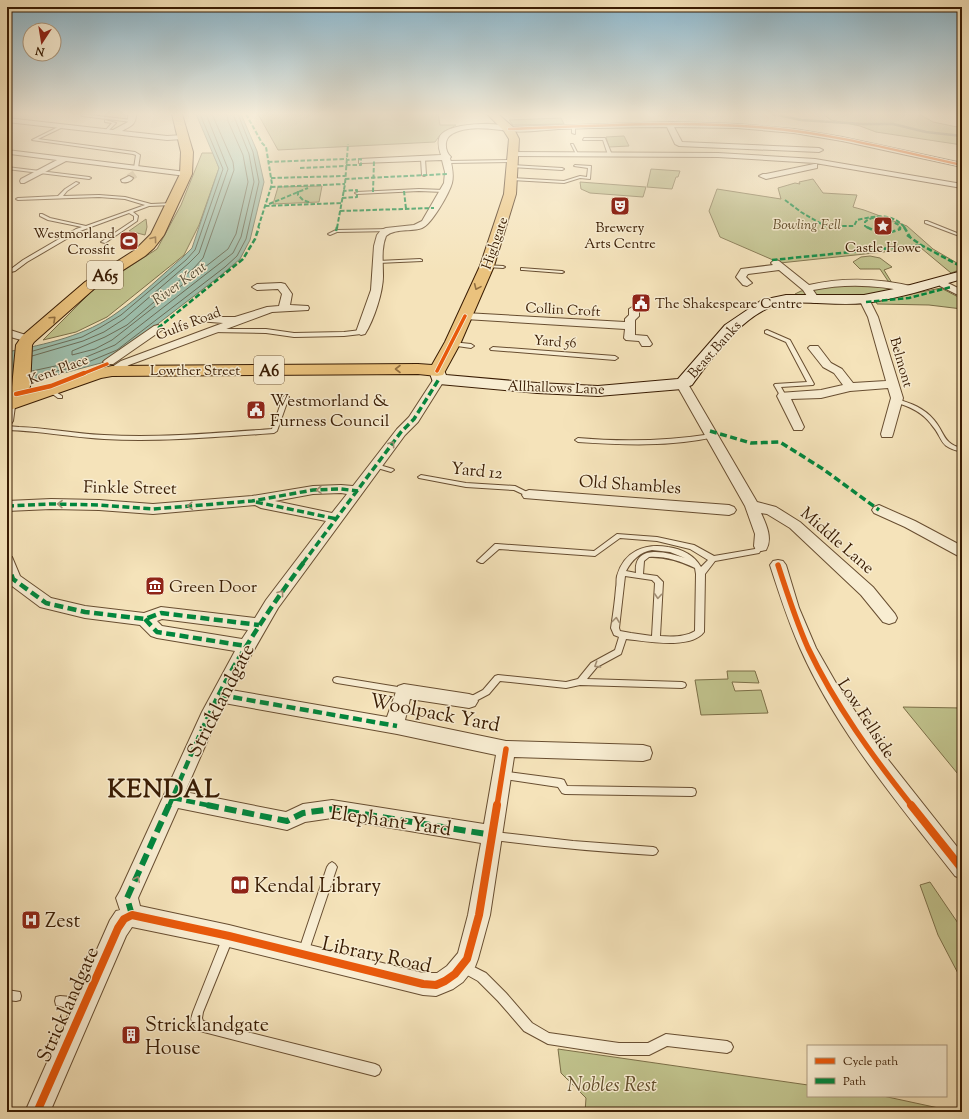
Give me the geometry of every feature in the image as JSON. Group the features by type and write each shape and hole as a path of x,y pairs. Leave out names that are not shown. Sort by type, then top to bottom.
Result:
{"highway":[{"name":"A65","path":"26,342 90,286 149,245 157,235 173,204 186,174 187,166"},
{"name":"Highgate","path":"438,375 487,266 507,206 513,166"},
{"path":"8,408 21,387 26,342"},
{"name":"Lowther Street","path":"8,408 57,393 107,372 134,365 418,369 438,375"}],"street":[{"path":"24,181 52,166"},
{"path":"98,166 133,174 186,174"},
{"path":"361,332 371,306 378,281 380,236 384,232 420,227 425,223 448,182 448,166"},
{"path":"763,176 766,177 808,166"},
{"path":"849,166 962,186"},
{"path":"747,283 741,277 744,271 778,265 811,294"},
{"name":"Beast Banks","path":"811,294 864,299 911,289 962,275"},
{"name":"Beast Banks","path":"682,384 730,328 755,310 767,304 811,294 846,282 884,284 911,289"},
{"path":"944,284 962,294"},
{"path":"257,287 281,286 287,294 284,309"},
{"name":"Belmont","path":"864,299 873,317 897,398 887,434"},
{"name":"Gulfs Road","path":"134,365 238,320 271,309 304,308"},
{"path":"634,309 634,316 630,319 630,338 643,338 646,344"},
{"name":"Collin Croft","path":"464,316 630,326"},
{"path":"202,319 238,320"},
{"path":"107,372 107,364 111,360 158,328"},
{"path":"7,332 26,342"},
{"path":"814,348 827,365 838,371 850,386"},
{"name":"Allhallows Lane","path":"438,375 537,388 598,391 682,384"},
{"name":"Highgate","path":"355,494 401,432 414,419 438,375"},
{"path":"682,384 752,506 762,534 762,546"},
{"path":"798,427 783,396 821,394 850,386 894,384"},
{"name":"Finkle Street","path":"7,506 51,504 152,508 252,501 313,490 341,489 355,494"},
{"name":"Stricklandgate","path":"37,1112 118,928 124,919 132,915 127,898 211,712 246,646 272,604 355,494"},
{"name":"Old Shambles","path":"529,495 729,510"},
{"name":"Finkle Street","path":"252,501 337,519"},
{"name":"Middle Lane","path":"752,506 771,510 795,525 867,591 889,618"},
{"path":"879,510 910,524 962,553"},
{"path":"7,561 14,579 46,603 85,612 145,619 161,613 259,625"},
{"name":"Low Fellside","path":"778,565 785,593 800,632 845,714 868,749 962,869"},
{"path":"145,619 157,632 246,646"},
{"path":"397,726 396,717 404,691 470,701"},
{"name":"Woolpack Yard","path":"220,695 397,726 506,749 644,753"},
{"name":"Library Road","path":"132,915 229,936 423,984 436,984 445,981 463,966 470,950 479,915 506,749"},
{"name":"Elephant Yard","path":"173,798 287,820 304,813 332,809 492,835"}],"lane":[{"path":"133,174 135,166"},
{"path":"423,166 424,175"},
{"path":"517,166 564,182 580,177 589,178 590,167 579,166"},
{"path":"528,166 562,169"},
{"path":"7,168 89,178"},
{"path":"60,197 66,190 77,183"},
{"path":"358,192 444,190"},
{"path":"18,199 116,197 147,204 173,204"},
{"path":"7,272 13,270 25,260 86,226 147,204"},
{"path":"103,242 136,220 136,216 129,211"},
{"path":"41,215 49,219 86,226"},
{"path":"926,222 962,236"},
{"path":"330,234 336,231 391,230"},
{"path":"378,262 420,260"},
{"path":"487,266 503,267"},
{"path":"523,269 562,272"},
{"path":"214,331 266,331 294,335 344,334 361,332"},
{"path":"767,332 788,341 811,384 777,385 783,396"},
{"path":"451,344 471,346"},
{"name":"Yard 56","path":"493,349 614,358"},
{"path":"7,428 47,430 69,434 103,437 155,438 274,431 286,397"},
{"path":"896,401 907,403 918,409 936,426 945,442 951,447 962,450"},
{"path":"578,440 602,442 687,441 712,436"},
{"path":"376,466 391,470"},
{"name":"Yard 12","path":"421,477 466,485 515,488 529,495"},
{"path":"481,561 497,546 595,554 620,536 657,539 692,547 714,560"},
{"path":"580,682 594,665 618,652 623,637 626,636 682,639 695,636 699,632 700,568 692,558 660,549 644,550 634,555 622,573 615,628 617,633 626,636 682,640 696,637 700,632 701,574 703,570 714,560 757,551 762,546"},
{"path":"640,575 640,561 643,557 652,555 662,555 691,563 700,568"},
{"path":"622,573 654,578 659,582 656,639"},
{"path":"470,701 486,692 498,678 566,685 580,682 682,685"},
{"path":"336,680 404,691"},
{"path":"501,775 561,783 565,790 692,792"},
{"path":"492,835 598,848 653,851"},
{"path":"303,955 332,867"},
{"path":"229,936 198,1012 196,1019 200,1026 375,1070"},
{"path":"463,966 482,977 502,997 528,1028 548,1038 619,1049 649,1049 666,1040 727,1047"},
{"path":"60,1001 85,1003"}],"green space":[{"path":"197,166 218,166 219,168 199,225 184,255 107,317 76,332 43,340 92,291 157,249 181,205"},
{"path":"651,169 680,171 678,177 676,177 672,189 647,187"},
{"name":"Bowling Fell","path":"813,179 823,193 857,195 853,207 907,226 933,249 962,266 962,269 951,273 921,248 780,263 720,237 709,211 717,189 781,199 778,188 795,183 800,184 799,182"},
{"path":"580,182 646,187 643,197 590,193 581,189"},
{"path":"322,186 319,202 273,204 278,187"},
{"path":"146,219 147,227 145,235 129,231"},
{"path":"870,256 880,258 892,267 884,270 892,283 888,281 880,269 860,269 853,262 861,257"},
{"path":"847,284 898,288 867,295 794,296 801,291"},
{"path":"941,288 962,299 962,309 929,305 877,304 876,301"},
{"path":"727,671 755,671 759,683 732,682 735,691 761,690 768,713 701,715 695,680 728,679"},
{"path":"903,707 962,708 962,779"},
{"path":"930,882 962,929 962,981 938,935 920,885"},
{"name":"Nobles Rest","path":"558,1049 807,1085 807,1097 888,1097 957,1112 585,1112 586,1098 561,1073"}],"water":[{"name":"River Kent","path":"218,166 260,166 264,182 250,240 240,259 120,353 101,363 49,377 7,384 7,352 65,338 106,320 127,306 192,248 219,168"}],"tunnel":[{"path":"129,178 135,174"}],"marked path":[{"path":"158,328 243,259 255,239 272,184 269,166"},
{"path":"300,168 341,166"},
{"path":"336,231 345,184 346,166"},
{"path":"373,192 374,166"},
{"path":"345,179 448,174"},
{"path":"271,178 345,176"},
{"path":"271,187 345,184"},
{"path":"269,204 308,188"},
{"path":"342,198 357,197 357,190 343,191"},
{"path":"298,191 298,195 303,200 311,203"},
{"path":"404,191 406,209"},
{"path":"785,200 801,212 825,226 854,226 857,220 874,216 888,216 900,223 906,229 910,237"},
{"path":"265,206 341,203"},
{"path":"340,211 434,208"},
{"path":"875,218 889,220 899,225 900,229 887,233 877,232 865,226 865,222 868,219 875,218"},
{"path":"907,235 921,245 962,267"},
{"path":"772,260 921,245"},
{"path":"866,302 909,298 951,287"},
{"path":"132,915 127,898 211,712 233,669 272,604 401,432 414,419 439,379"},
{"path":"710,431 751,443 780,442 823,469 879,510"},
{"path":"7,506 51,504 99,505 153,509 252,501 313,490 341,489 358,491"},
{"path":"256,502 337,519"},
{"path":"7,561 13,579 46,603 85,612 145,619 161,613 259,625"},
{"path":"145,619 157,632 246,646"},
{"path":"220,695 397,726"},
{"path":"173,798 287,821 303,813 332,809 492,835"}],"cycle path":[{"path":"437,371 465,316"},
{"name":"Kent Place","path":"16,394 40,390 107,364"},
{"path":"778,565 791,608 808,649 830,688 880,763 962,869"},
{"path":"37,1112 118,928 124,919 132,915 229,936 423,984 436,985 455,974 467,959 479,915 506,749"}],"place":[{"name":"Brewery Arts Centre","path":"620,206"},
{"name":"Castle Howe","path":"883,226"},
{"name":"Westmorland Crossfit","path":"129,241"},
{"name":"The Shakespeare Centre","path":"641,303"},
{"name":"Westmorland & Furness Council","path":"256,410"},
{"name":"Green Door","path":"155,586"},
{"name":"Kendal Library","path":"240,885"},
{"name":"Zest","path":"31,920"},
{"name":"Stricklandgate House","path":"131,1035"}],"district":[{"name":"KENDAL","path":"164,788"}]}
